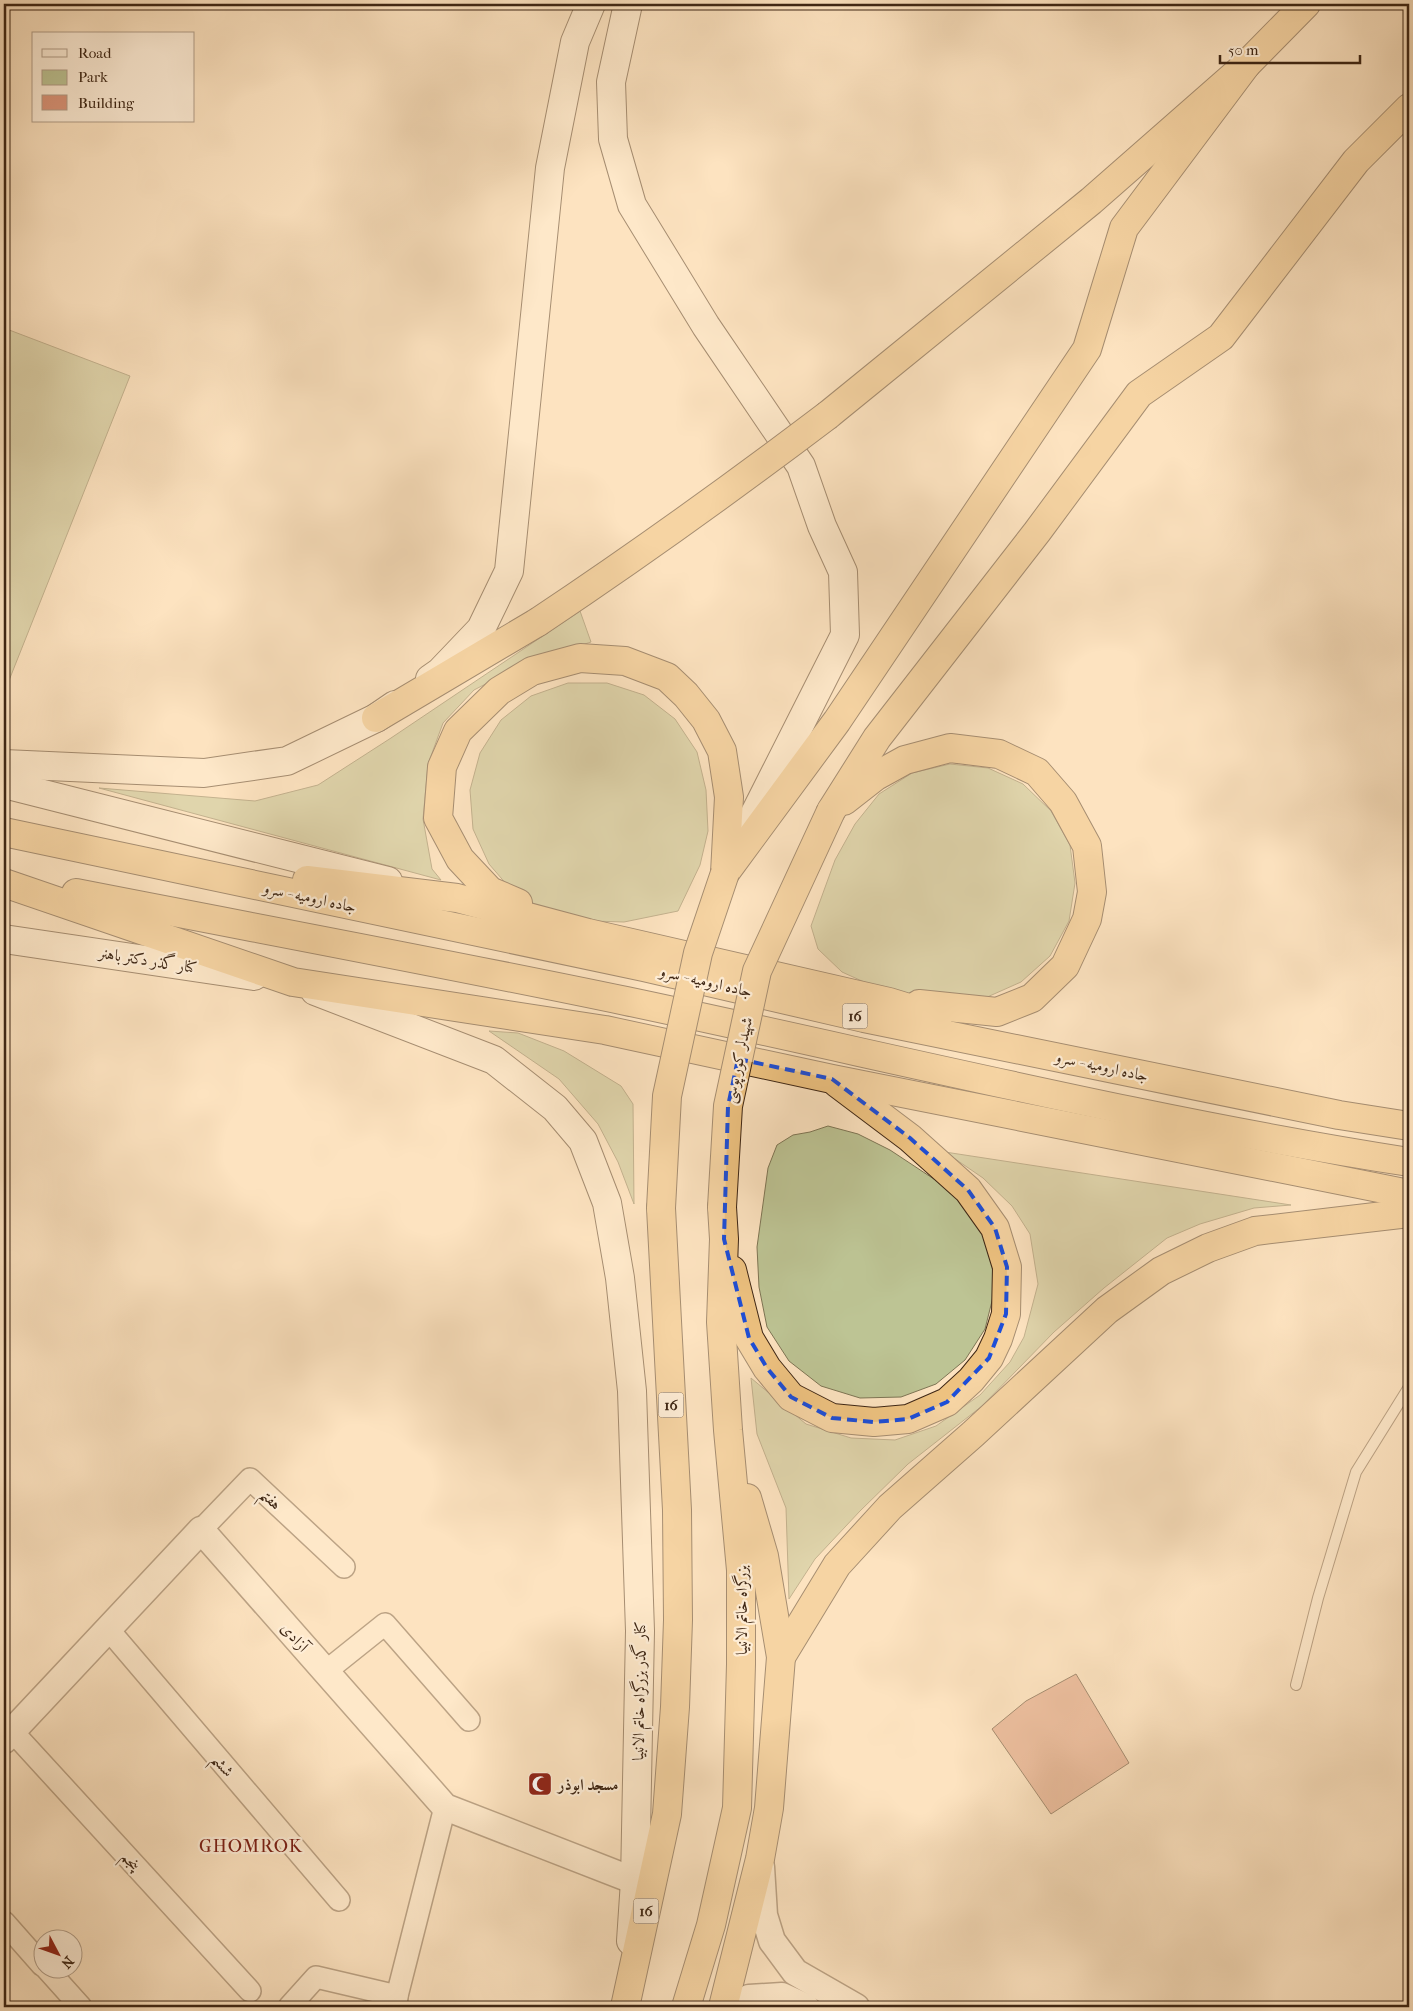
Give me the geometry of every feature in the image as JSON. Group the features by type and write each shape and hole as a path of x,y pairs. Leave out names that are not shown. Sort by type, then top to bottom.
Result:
{"highway":[{"path":"376,718 538,622 738,484 828,414 1091,201 1246,65 1306,4"},
{"path":"725,873 837,721 1087,349 1124,228 1246,65"},
{"name":"شهیدلر کور پوسی","path":"722,1207 728,1106 757,971 831,811 877,738 1026,548 1139,394 1221,337 1356,161 1409,108"},
{"path":"588,933 490,891 460,859 438,818 442,767 458,731 499,691 532,671 580,658 625,661 667,678 686,695 706,720 722,751 729,797 725,873"},
{"path":"831,811 876,776 905,760 950,748 1000,754 1037,772 1063,802 1088,846 1092,892 1087,919 1065,966 1032,998 997,1012 889,1002"},
{"name":"جاده ارومیه - سرو","path":"4,832 644,967 864,1018 1330,1113 1409,1126"},
{"path":"124,858 457,898 588,933 889,1002 1068,1060"},
{"name":"16","path":"626,1999 667,1814 676,1707 678,1620 676,1510 661,1208 667,1096 698,953 725,873"},
{"path":"4,879 625,1001 1078,1099 1334,1150 1409,1162"},
{"path":"4,883 293,982 605,1030 832,1079 1409,1194"},
{"path":"724,1239 749,1338 767,1368 791,1397 832,1418 874,1422 908,1419 947,1402 971,1380 989,1358 998,1339 1006,1314 1006,1267 995,1228 968,1190 910,1138 832,1079"},
{"name":"بزرگراه خاتم الانبیا","path":"686,2007 711,1925 737,1808 741,1664 741,1570 728,1430 721,1322 724,1239 722,1207"},
{"path":"781,1657 838,1565 890,1507 973,1434 1107,1310 1161,1270 1208,1248 1255,1231 1409,1213"},
{"path":"723,2007 760,1859 769,1808 781,1657 764,1556 728,1430"}],"main road":[{"path":"4,764 204,773 287,761 376,718 440,672 481,629 509,571 550,168 575,42 591,4"},
{"path":"628,4 611,82 613,139 632,205 706,326 800,466 822,526 843,572 845,635 725,873"},
{"path":"4,784 457,898"},
{"name":"کنار گذر دکتر باهنر","path":"4,938 293,982 494,1060 555,1108 577,1134 582,1141 608,1203 620,1278 632,1391"},
{"name":"کنار گذر بزرگراه خاتم الانبیا","path":"626,1999 635,1881 640,1631 632,1391"}],"street":[{"name":"هفتم","path":"201,1530 250,1478 344,1568"},
{"name":"آزادی","path":"201,1530 445,1807 635,1881"},
{"path":"8,1735 201,1530"},
{"path":"325,1672 385,1624 469,1720"},
{"name":"ششم","path":"108,1629 339,1900"},
{"name":"پنجم","path":"8,1735 250,1991"},
{"path":"289,2007 316,1977 397,2002 445,1807"},
{"path":"760,1859 764,1915 772,1941 795,1972 856,2007"},
{"path":"4,1922 32,1954"},
{"path":"55,1978 80,2007"},
{"path":"740,2007 749,1998 782,1996 806,2007"}],"lane":[{"path":"1296,1685 1318,1598 1356,1472 1409,1387"}],"highlighted area":[{"path":"738,1059 832,1079 910,1138 968,1190 995,1228 1007,1267 1006,1314 989,1358 947,1402 908,1419 874,1422 832,1418 791,1397 767,1368 749,1338 724,1239 728,1106"}],"green space":[{"path":"4,328 130,376 4,693"},
{"path":"580,611 591,642 528,662 474,690 443,723 428,764 423,819 432,869 441,880 99,788 255,801 318,785"},
{"path":"568,683 607,683 644,695 675,719 697,752 706,790 708,831 700,865 678,911 624,922 592,921 548,912 514,893 489,864 473,829 470,790 480,753 501,720 531,696"},
{"path":"950,764 988,768 1023,784 1051,811 1070,845 1075,883 1069,921 1050,956 1021,982 985,998 905,995 873,986 842,972 818,949 811,926 835,860 855,824 879,794 912,773"},
{"path":"489,1031 518,1033 564,1051 621,1086 633,1104 634,1204 618,1162 598,1124 559,1079"},
{"path":"828,1126 858,1134 890,1150 955,1193 979,1221 992,1256 994,1293 985,1329 965,1360 936,1384 901,1397 860,1398 821,1386 789,1361 767,1327 759,1287 757,1247 768,1168 777,1145 793,1135"},
{"path":"945,1152 1291,1205 1254,1208 1200,1224 1167,1238 1104,1288 1054,1332 982,1406 908,1464 815,1559 789,1599 786,1508 757,1434 751,1378 806,1424 851,1438 895,1440 936,1426 980,1395 1010,1362 1024,1337 1038,1284 1030,1234 1012,1206 983,1178"}],"building":[{"path":"1076,1674 1129,1763 1051,1814 992,1729 1026,1701"}],"place":[{"name":"مسجد ابوذر","path":"540,1784"}],"district":[{"name":"GHOMROK","path":"251,1846"}]}
